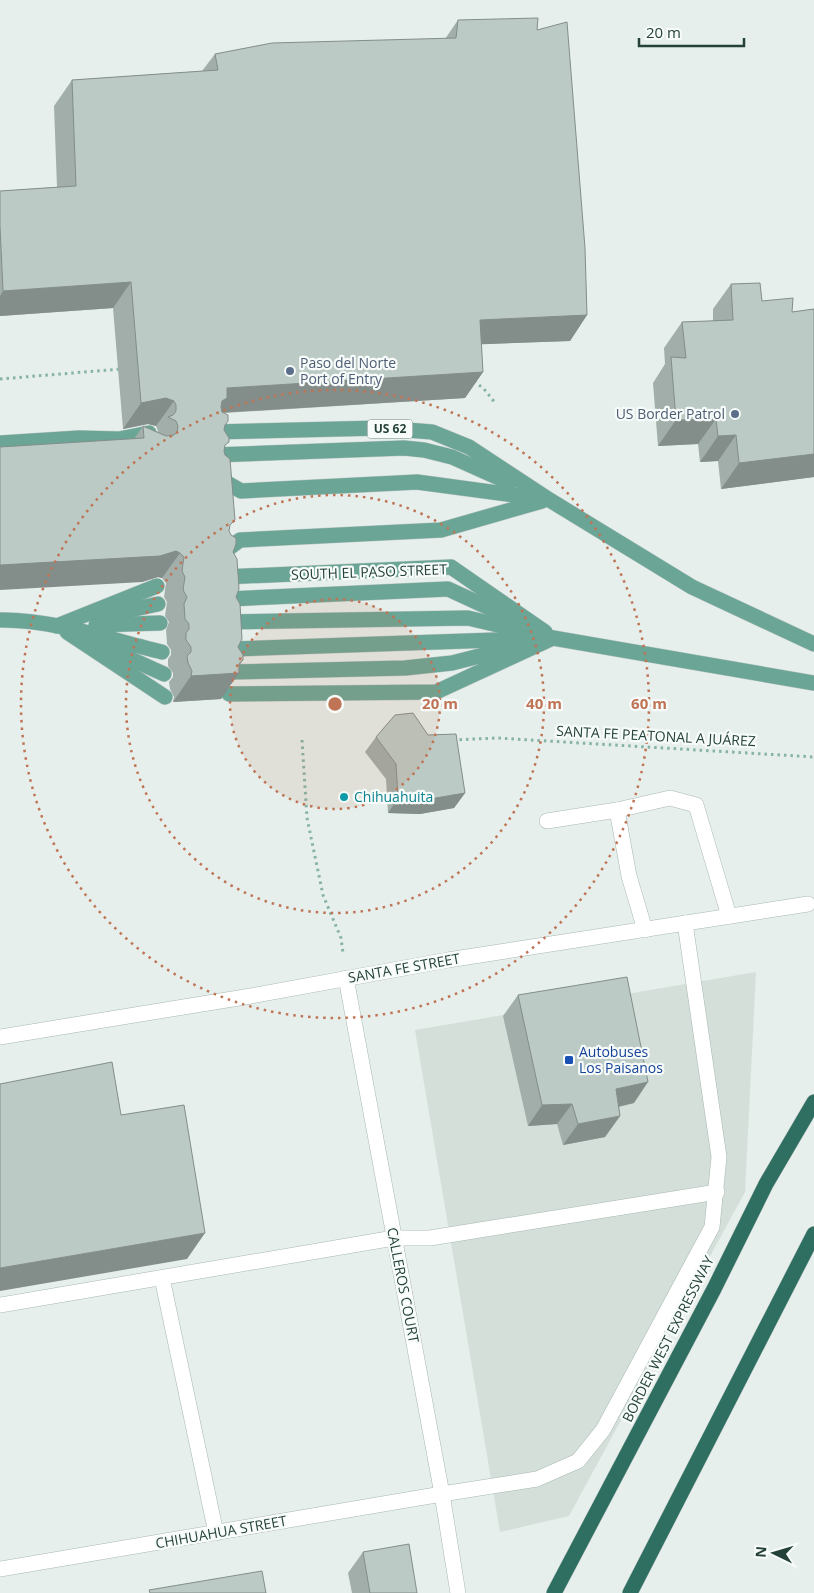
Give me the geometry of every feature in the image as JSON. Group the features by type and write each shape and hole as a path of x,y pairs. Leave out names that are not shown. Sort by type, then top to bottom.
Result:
{"highway":[{"name":"BORDER WEST EXPRESSWAY","path":"554,1593 766,1184 814,1102"},
{"path":"630,1593 814,1234"}],"main road":[{"name":"US 62","path":"212,432 381,428 432,432 469,447 548,499 692,587 814,644"},
{"path":"0,443 79,438 119,439 149,433"},
{"path":"119,439 143,449"},
{"name":"US 62","path":"215,455 404,448 424,450 452,457 548,499"},
{"name":"US 62","path":"215,476 242,491 417,482 548,499"},
{"path":"220,555 240,540 441,530 548,499"},
{"name":"SOUTH EL PASO STREET","path":"224,576 451,567 553,638"},
{"path":"57,626 157,586"},
{"name":"SOUTH EL PASO STREET","path":"229,599 448,589 553,638"},
{"path":"57,626 158,604"},
{"name":"SOUTH EL PASO STREET","path":"227,622 468,618 553,638 814,683"},
{"path":"0,620 28,621 57,626 162,652"},
{"path":"57,626 160,623"},
{"path":"57,626 164,674"},
{"path":"57,626 165,697"},
{"path":"230,694 436,692 553,638"},
{"name":"SOUTH EL PASO STREET","path":"233,649 553,638"},
{"name":"SOUTH EL PASO STREET","path":"229,672 405,668 452,663 553,638"}],"street":[{"path":"547,821 617,810 670,798 696,805 729,916"},
{"path":"617,810 629,876 645,930"},
{"name":"SANTA FE STREET","path":"0,1037 251,996 346,978 808,904"},
{"name":"CHIHUAHUA STREET","path":"0,1570 538,1479 578,1462 603,1430 712,1227 719,1158 685,923"},
{"name":"CALLEROS COURT","path":"346,978 442,1494 458,1593"},
{"path":"0,1306 394,1238 430,1238 717,1192"},
{"path":"162,1278 216,1533"}],"path":[{"path":"0,379 128,369"},
{"path":"470,378 484,389 496,404"},
{"name":"SANTA FE PEATONAL A JUÁREZ","path":"450,740 498,738 814,757"},
{"path":"302,740 307,818 323,894 341,938 346,978"}],"shaded area":[{"path":"756,972 745,1192 569,1516 500,1532 415,1030"}],"building":[{"name":"Paso del Norte Port of Entry","path":"538,18 537,30 567,22 585,248 587,315 480,320 483,372 227,388 227,398 222,401 221,407 222,412 228,415 228,421 224,430 229,438 229,442 225,445 224,451 225,455 230,459 235,520 230,525 229,531 236,538 233,552 237,559 239,589 236,597 240,604 242,639 238,647 243,655 243,660 239,664 239,673 191,676 192,671 187,656 191,652 191,647 186,640 189,624 185,619 184,604 187,597 183,590 185,577 182,571 184,557 176,551 160,556 0,565 0,447 144,438 143,426 166,436 174,435 177,432 178,426 176,421 168,417 176,411 174,401 166,398 141,403 131,282 3,291 0,191 76,186 72,80 218,70 215,54 272,43 456,38 458,20"},
{"name":"US Border Patrol","path":"760,283 762,301 793,298 792,312 814,309 814,454 739,463 736,435 718,436 716,419 676,420 671,357 686,358 682,322 733,320 731,284"},
{"path":"413,713 428,735 456,734 465,793 430,799 398,798 396,764 376,737 395,715"},
{"name":"Autobuses Los Paisanos","path":"627,977 648,1082 616,1089 620,1116 578,1124 572,1104 542,1105 518,995"},
{"path":"112,1062 121,1115 184,1105 205,1233 0,1268 0,1084"},
{"path":"409,1544 417,1593 370,1593 363,1552"},
{"path":"262,1571 266,1593 150,1593 149,1590"}],"place":[{"name":"Paso del Norte Port of Entry","path":"290,371"},
{"name":"US Border Patrol","path":"735,414"},
{"name":"Chihuahuita","path":"344,797"},
{"name":"Autobuses Los Paisanos","path":"569,1060"}]}
